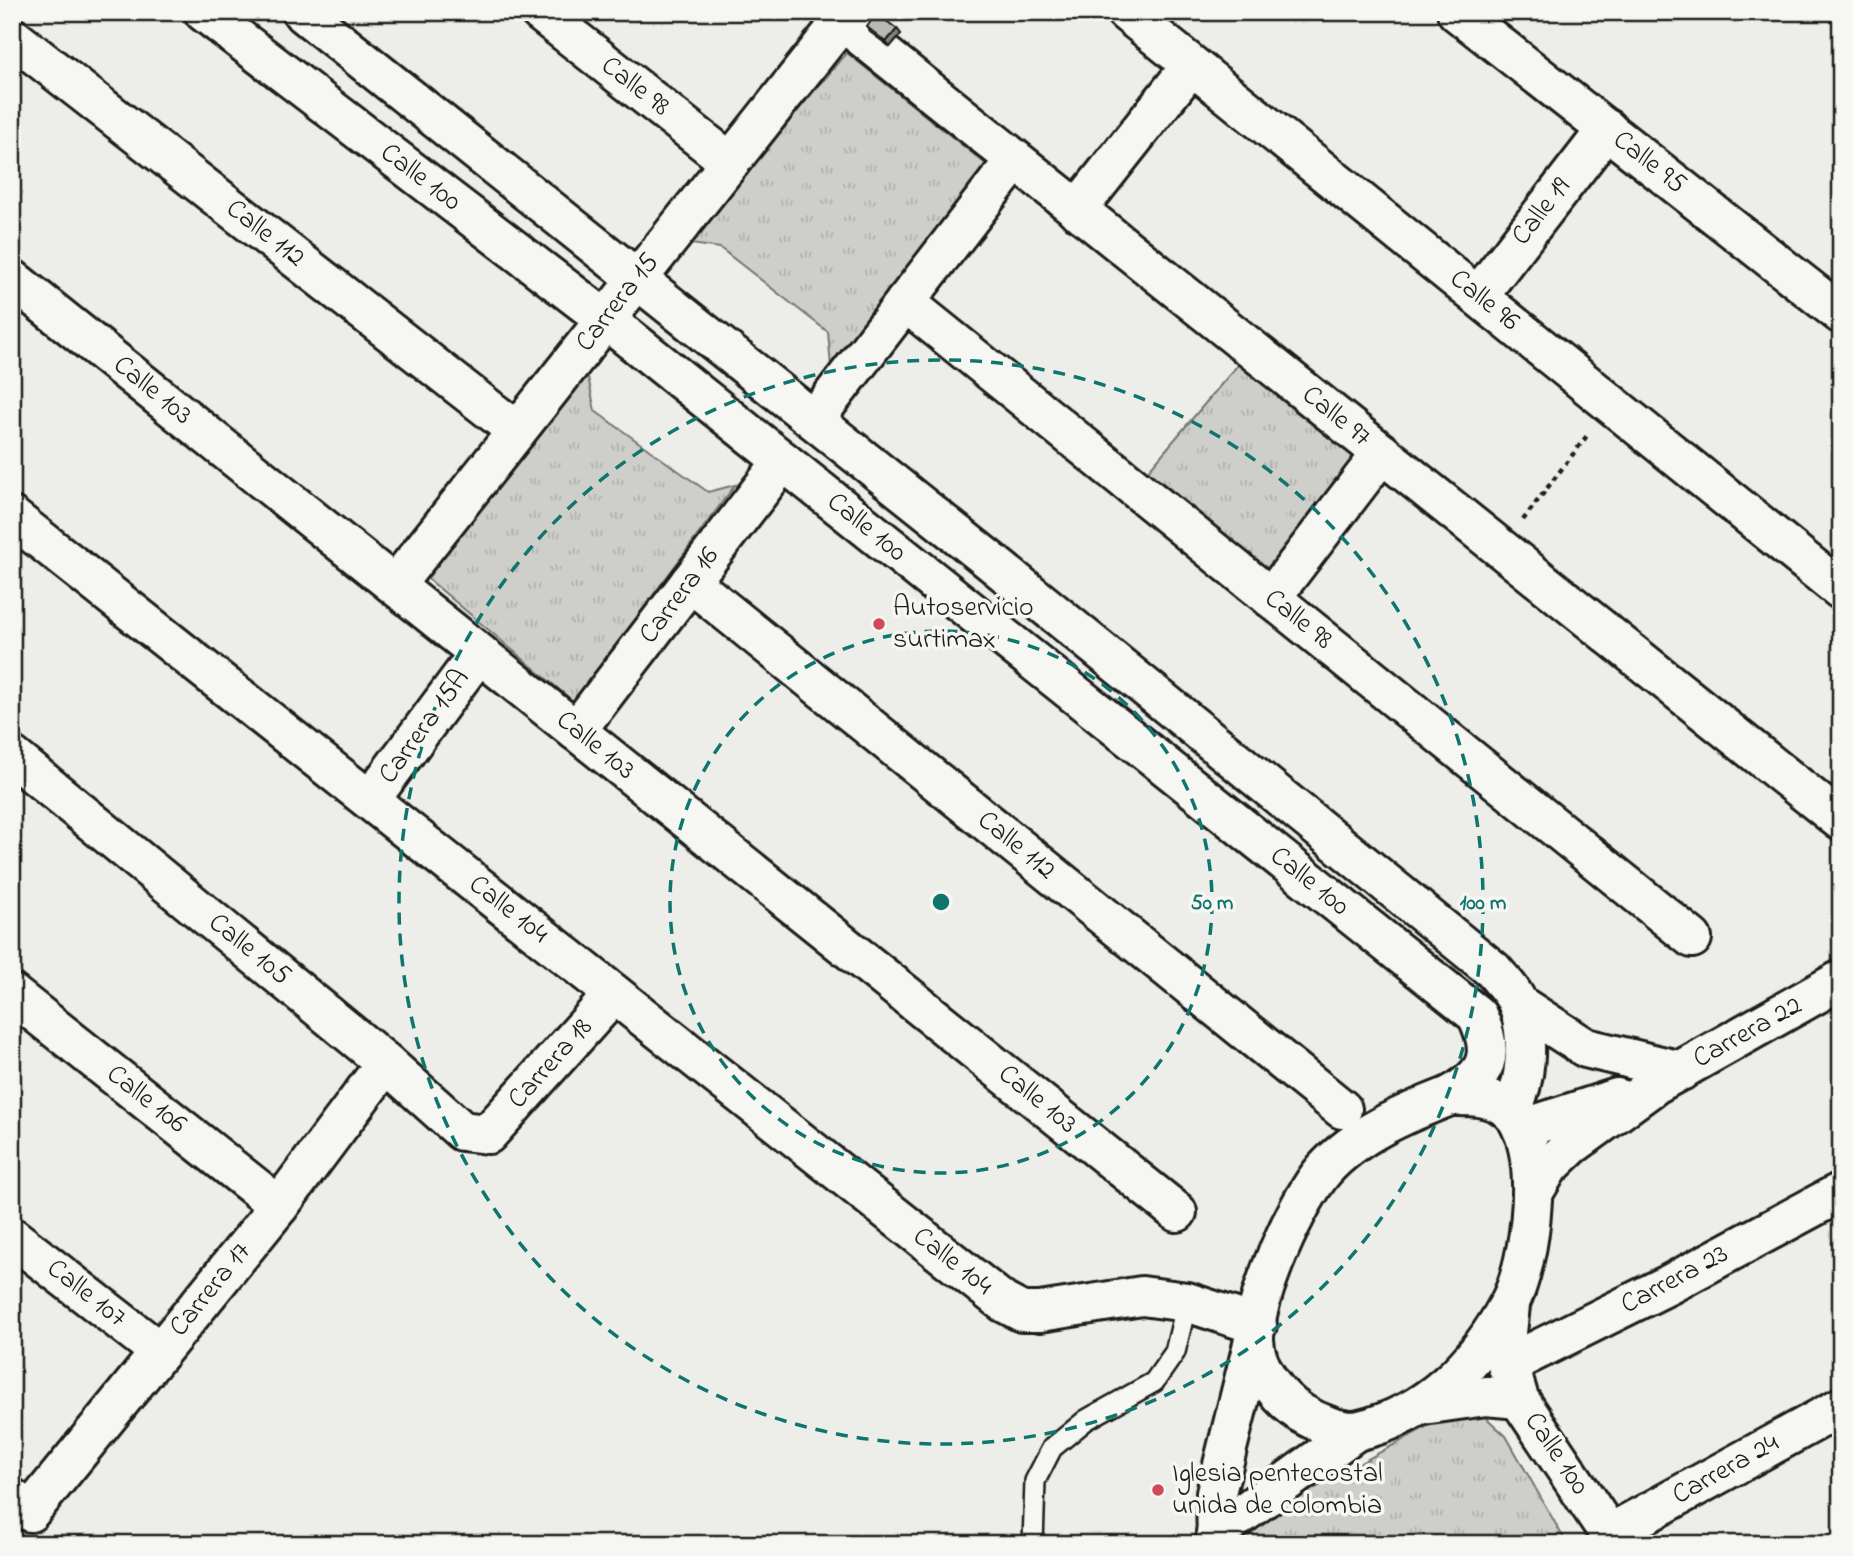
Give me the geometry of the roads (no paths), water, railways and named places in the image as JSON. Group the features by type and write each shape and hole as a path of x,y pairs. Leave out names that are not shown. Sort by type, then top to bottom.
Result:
{"street":[{"name":"Calle 100","path":"204,12 605,319 1476,1015 1487,1035 1487,1058 1481,1074 1450,1096"},
{"name":"Calle 100","path":"302,12 814,420 1493,971 1518,1004 1523,1031 1524,1074 1516,1120"},
{"name":"Calle 98","path":"540,12 730,162"},
{"name":"Calle 96","path":"1126,12 1841,590"},
{"name":"Calle 95","path":"1457,12 1841,314"},
{"name":"Carrera 15","path":"395,585 730,162 836,17"},
{"name":"Calle 97","path":"836,17 1841,821"},
{"name":"Calle 112","path":"12,37 517,431"},
{"path":"1077,210 1191,66"},
{"name":"Calle 19","path":"1478,296 1607,129"},
{"path":"814,420 1014,160"},
{"name":"Calle 103","path":"12,279 1177,1212"},
{"name":"Calle 98","path":"905,302 1692,938"},
{"path":"1271,598 1381,453"},
{"name":"Carrera 16","path":"576,731 783,461"},
{"name":"Calle 104","path":"12,517 1003,1302 1022,1312 1040,1312 1142,1296 1187,1302"},
{"name":"Calle 112","path":"690,582 1342,1109"},
{"name":"Carrera 15A","path":"370,800 479,653"},
{"name":"Calle 105","path":"12,756 386,1063 462,1132 488,1134"},
{"name":"Carrera 22","path":"1532,1195 1548,1168 1572,1146 1668,1078 1841,980"},
{"name":"Calle 106","path":"12,994 279,1206"},
{"name":"Carrera 18","path":"488,1134 614,994"},
{"path":"1518,1004 1586,1048 1668,1078"},
{"name":"Carrera 17","path":"21,1505 160,1352 279,1206 386,1063"},
{"name":"Carrera 22","path":"1516,1120 1668,1078"},
{"path":"1450,1096 1493,1099 1516,1120 1530,1164 1532,1195 1523,1267 1510,1303 1471,1361 1423,1405 1395,1420 1356,1431 1216,1538 1216,1493 1267,1282 1299,1203 1325,1169 1362,1139 1405,1113 1450,1096"},
{"name":"Carrera 23","path":"1513,1382 1668,1285 1841,1192"},
{"name":"Calle 107","path":"12,1237 160,1352"},
{"path":"1187,1302 1256,1333"},
{"path":"1510,1303 1513,1382"},
{"path":"1256,1333 1269,1384 1289,1406 1317,1423 1356,1431"},
{"name":"Calle 100","path":"1423,1405 1486,1396 1513,1382 1614,1539"},
{"name":"Carrera 24","path":"1614,1539 1841,1406"}],"lane":[{"path":"1033,1544 1035,1481 1052,1448 1086,1420 1154,1382 1175,1352 1187,1302"}],"place":[{"name":"Autoservicio surtimax","path":"879,624"},
{"name":"Iglesia pentecostal unida de colombia","path":"1158,1490"}]}
